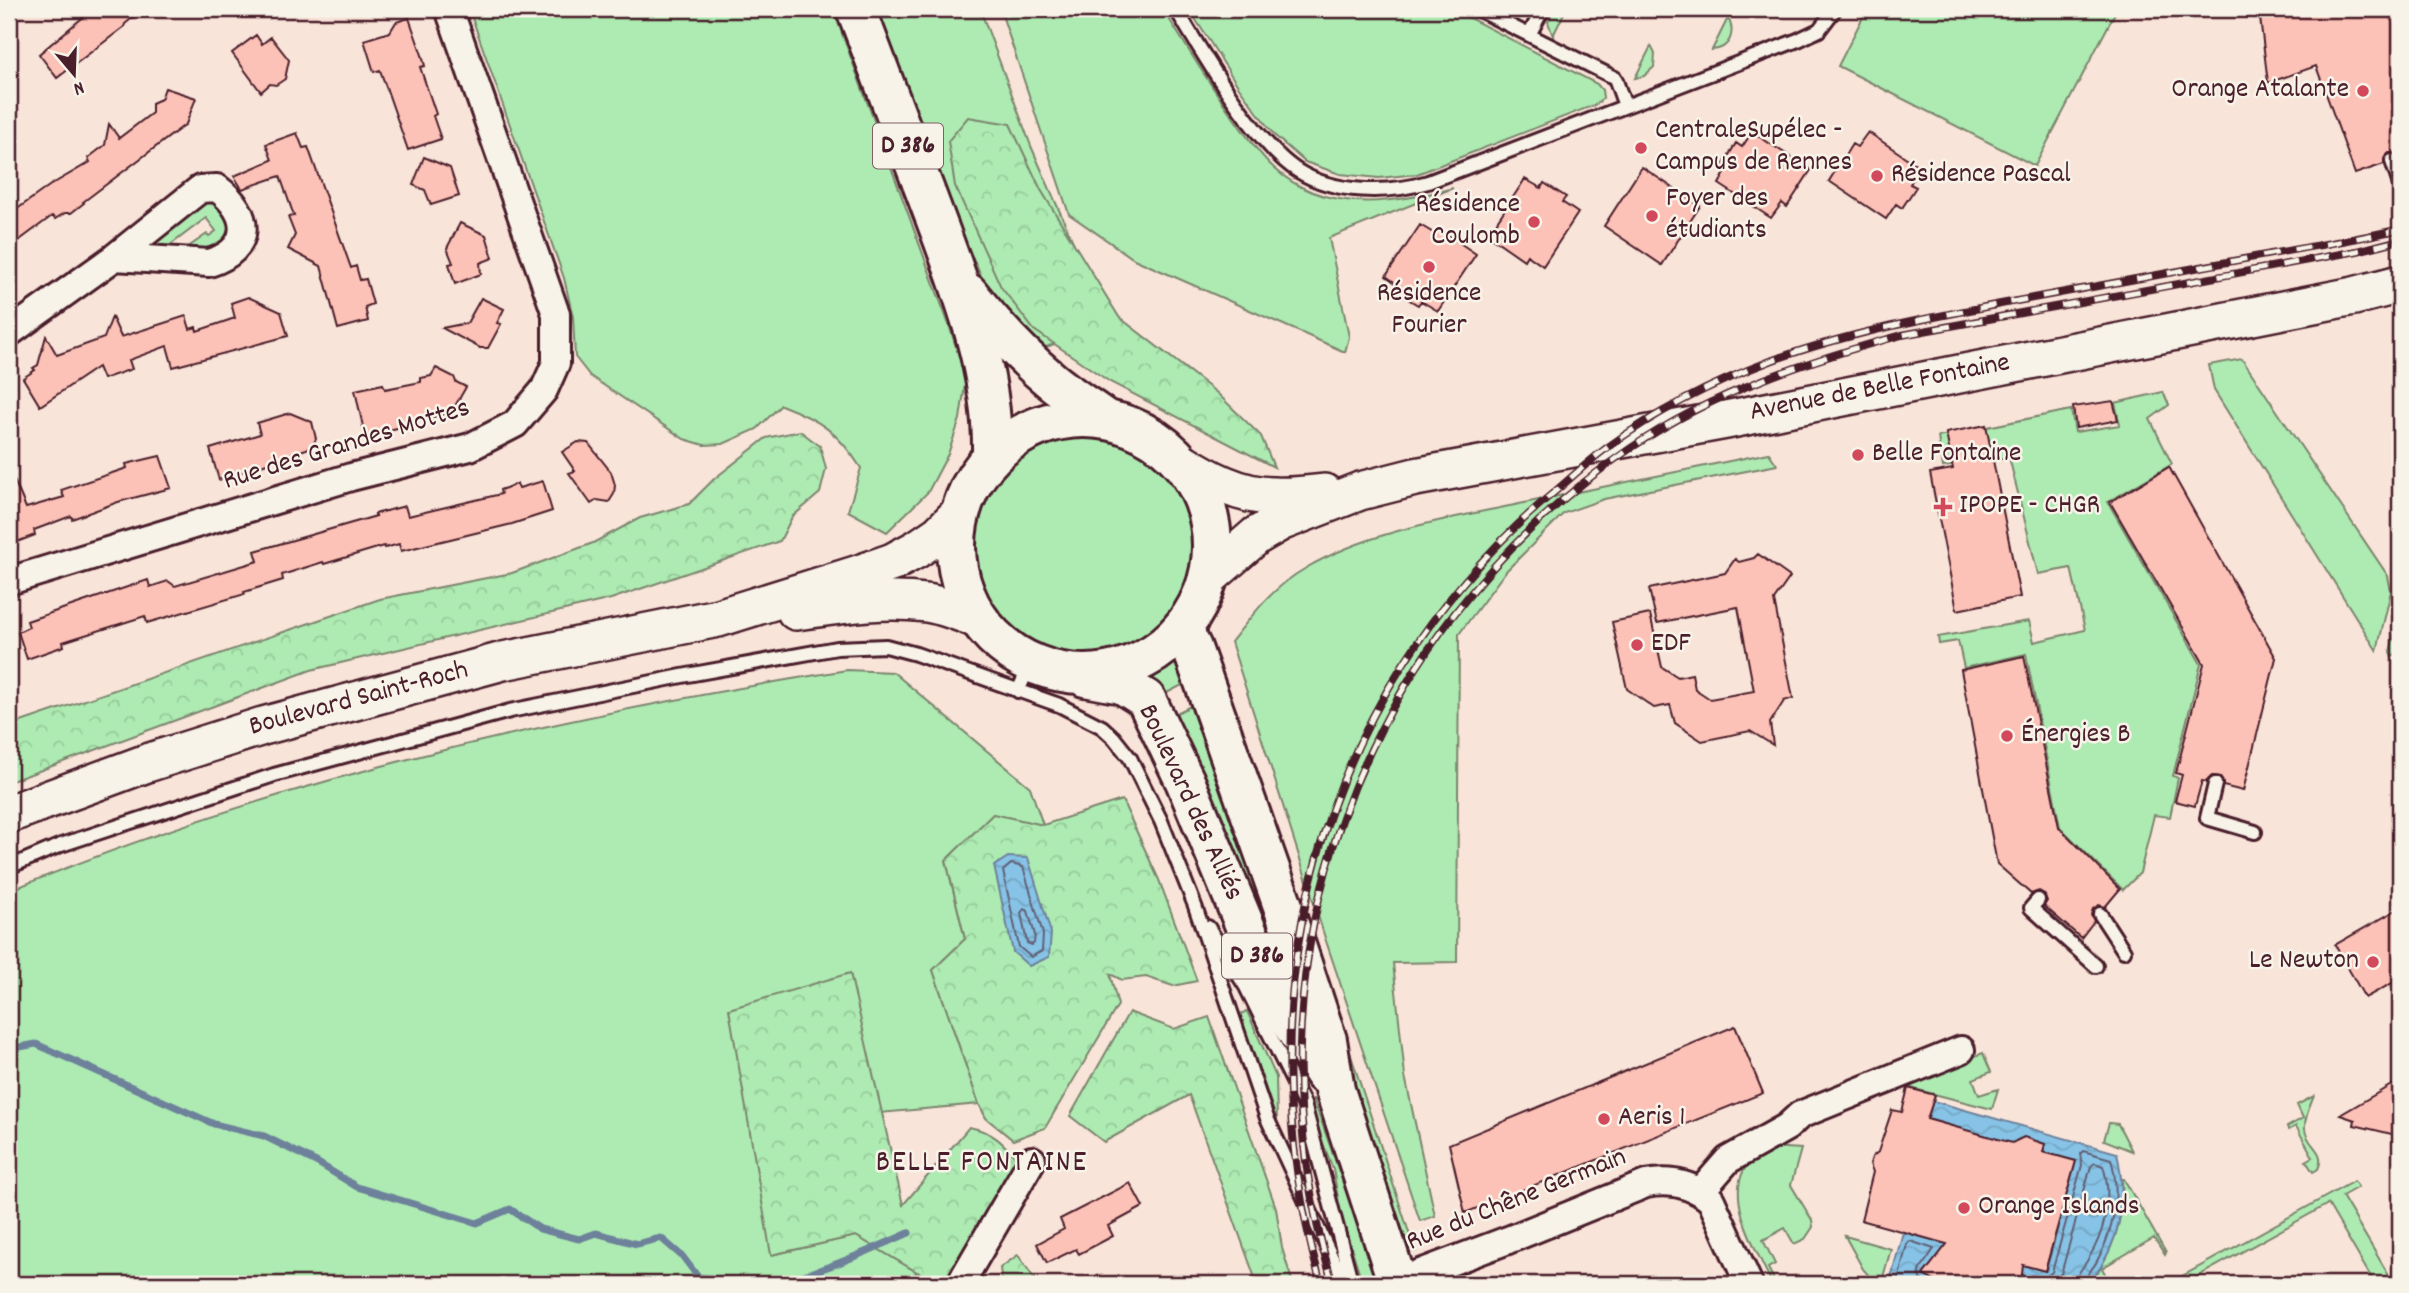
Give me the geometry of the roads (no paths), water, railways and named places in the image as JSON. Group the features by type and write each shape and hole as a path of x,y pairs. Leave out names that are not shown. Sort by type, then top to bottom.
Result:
{"main road":[{"name":"D 386","path":"856,9 960,284"},
{"path":"960,284 993,326 1027,359 1106,420"},
{"path":"960,284 986,379 991,406 992,456"},
{"name":"Avenue de Belle Fontaine","path":"1208,578 1256,536 1280,522 1360,491 1415,477 1726,420 2260,315 2400,284"},
{"path":"1081,418 1106,420 1127,425 1164,446 1180,461 1197,487 1208,516 1212,547 1208,578 1194,613 1164,647 1142,661 1118,670 1092,674 1038,676 991,635 967,600 959,579 956,557 960,514 972,483 992,456 1011,441 1033,428 1056,421 1081,418"},
{"name":"Avenue de Belle Fontaine","path":"1180,461 1206,477 1236,489 1271,497 1360,491"},
{"name":"Boulevard Saint-Roch","path":"9,814 146,763 263,726 503,661 728,609 893,562 939,534 960,514"},
{"name":"Boulevard Saint-Roch","path":"728,609 903,600 929,603 978,619"},
{"name":"Boulevard des Alliés","path":"1182,628 1197,661 1283,906 1327,1040 1335,1090 1398,1283"},
{"name":"Boulevard des Alliés","path":"1038,676 1122,684 1146,699 1185,781 1274,996 1335,1090"}],"street":[{"name":"Rue des Grandes Mottes","path":"9,581 351,477 470,447 515,424 544,390 556,363 556,314 449,9"},
{"path":"9,333 115,257"},
{"path":"1749,1284 1718,1210 1712,1200 1701,1191 1728,1160 1787,1126 1800,1115 1961,1050"},
{"path":"960,1284 1032,1160"},
{"name":"Rue du Chêne Germain","path":"1398,1283 1647,1184 1674,1182 1701,1191"}],"lane":[{"path":"1176,9 1229,92 1274,152 1300,172 1337,185 1378,190 1418,185 1812,34 1825,24 1835,9"},
{"path":"1477,9 1615,78 1625,106"},
{"path":"1529,35 1543,9"},
{"path":"2392,161 2400,185"},
{"path":"894,547 960,514"},
{"path":"9,866 61,845 274,775 510,711 682,676 837,648 886,646 1038,676 1059,705 1102,727 1114,737 1130,758 1161,821 1196,909 1266,1118 1344,1284"},
{"path":"2214,784 2207,818 2255,832"},
{"path":"2038,900 2031,908 2096,966"},
{"path":"1196,909 1245,987 1304,1104 1352,1284"},
{"path":"2100,914 2124,951"}],"water":[{"path":"1008,857 1028,858 1051,933 1049,957 1029,966 1013,952 994,866"},
{"path":"1933,1101 2117,1153 2122,1189 2119,1222 2108,1254 2089,1284 2018,1283 2022,1278 2010,1262 2046,1271 2076,1161 2037,1151 2044,1151 2045,1144 2024,1137 2017,1140 2017,1145 1928,1119"},
{"path":"1903,1232 1997,1258 1935,1260 1925,1272 1926,1276 1940,1284 1892,1284 1890,1281"}],"waterway":[{"path":"9,1049 36,1044 214,1124 264,1136 318,1163 357,1187 477,1223 510,1209 540,1229 579,1239 596,1233 637,1244 661,1238 683,1257 698,1277 742,1284"},
{"path":"767,1284 822,1269 909,1233"}],"railway":[{"path":"1321,1284 1298,1175 1289,1067 1296,961 1317,858 1353,759 1403,665 1467,578 1546,499 1592,459 1666,409 1730,378 1801,350 1947,314 2400,229"},
{"path":"1333,1284 1307,1165 1300,1046 1313,929 1343,816 1391,710 1456,612 1536,524 1631,448 1662,428 1728,394 1796,367 1902,335 2357,251 2400,240"}],"place":[{"name":"Orange Atalante","path":"2363,91"},
{"name":"CentraleSupélec - Campus de Rennes","path":"1641,148"},
{"name":"Résidence Pascal","path":"1877,176"},
{"name":"Foyer des étudiants","path":"1652,216"},
{"name":"Résidence Coulomb","path":"1534,222"},
{"name":"Résidence Fourier","path":"1429,267"},
{"name":"Belle Fontaine","path":"1858,455"},
{"name":"IPOPE - CHGR","path":"1943,507"},
{"name":"EDF","path":"1637,645"},
{"name":"Énergies B","path":"2007,736"},
{"name":"Le Newton","path":"2373,962"},
{"name":"Aeris 1","path":"1604,1119"},
{"name":"Orange Islands","path":"1964,1208"}],"district":[{"name":"BELLE FONTAINE","path":"982,1164"}]}
